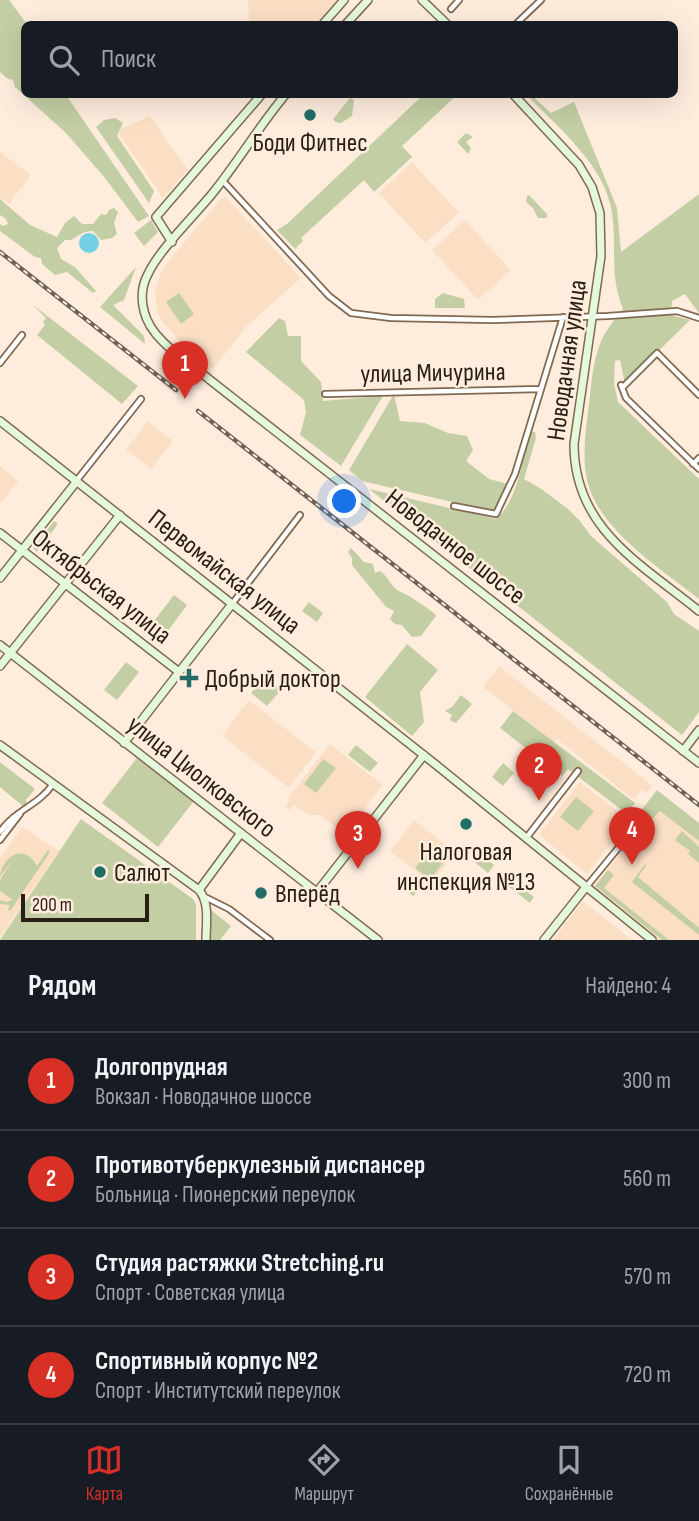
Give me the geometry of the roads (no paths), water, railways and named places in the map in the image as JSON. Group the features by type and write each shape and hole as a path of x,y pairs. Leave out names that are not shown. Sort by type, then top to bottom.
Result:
{"street":[{"path":"326,21 344,0"},
{"path":"349,21 368,0"},
{"path":"422,0 444,21"},
{"path":"451,9 458,0"},
{"path":"519,21 541,0"},
{"path":"259,98 156,217 172,242 223,181 283,98"},
{"name":"Новодачная улица","path":"517,98 579,165 597,200 602,240 574,444 579,488 590,512 607,534 699,611"},
{"path":"223,181 335,302 356,314 446,320 677,311 699,318"},
{"name":"Новодачное шоссе","path":"172,242 148,273 143,294 148,322 156,334 699,763"},
{"path":"454,506 496,514 515,474 563,317"},
{"path":"0,363 22,335"},
{"path":"699,395 657,353 621,389 626,398 699,469"},
{"name":"улица Мичурина","path":"325,394 541,389"},
{"path":"0,578 141,399"},
{"name":"Первомайская улица","path":"0,421 424,755 652,940"},
{"path":"694,464 699,458"},
{"path":"0,666 120,515"},
{"path":"124,743 300,515"},
{"name":"Октябрьская улица","path":"0,533 179,672"},
{"name":"улица Циолковского","path":"0,645 378,940"},
{"path":"683,751 699,730"},
{"path":"0,745 270,940"},
{"path":"317,892 424,755"},
{"path":"526,838 578,771"},
{"path":"0,832 12,817 47,793 54,784"},
{"path":"0,840 23,810"},
{"path":"206,940 202,893 241,834"},
{"path":"544,940 624,841"}],"water":[{"path":"89,233 96,236 99,243 96,250 89,253 82,250 79,243 82,236"}],"railway":[{"path":"0,252 176,390"},
{"path":"198,411 699,805"}],"place":[{"name":"Боди Фитнес","path":"310,115"},
{"name":"Долгопрудная","path":"185,399"},
{"name":"Добрый доктор","path":"189,678"},
{"name":"Противотуберкулезный диспансер","path":"539,801"},
{"name":"Налоговая инспекция №13","path":"466,824"},
{"name":"Спортивный корпус №2","path":"632,865"},
{"name":"Студия растяжки Stretching.ru","path":"358,869"},
{"name":"Салют","path":"100,872"},
{"name":"Вперёд","path":"261,893"}]}
